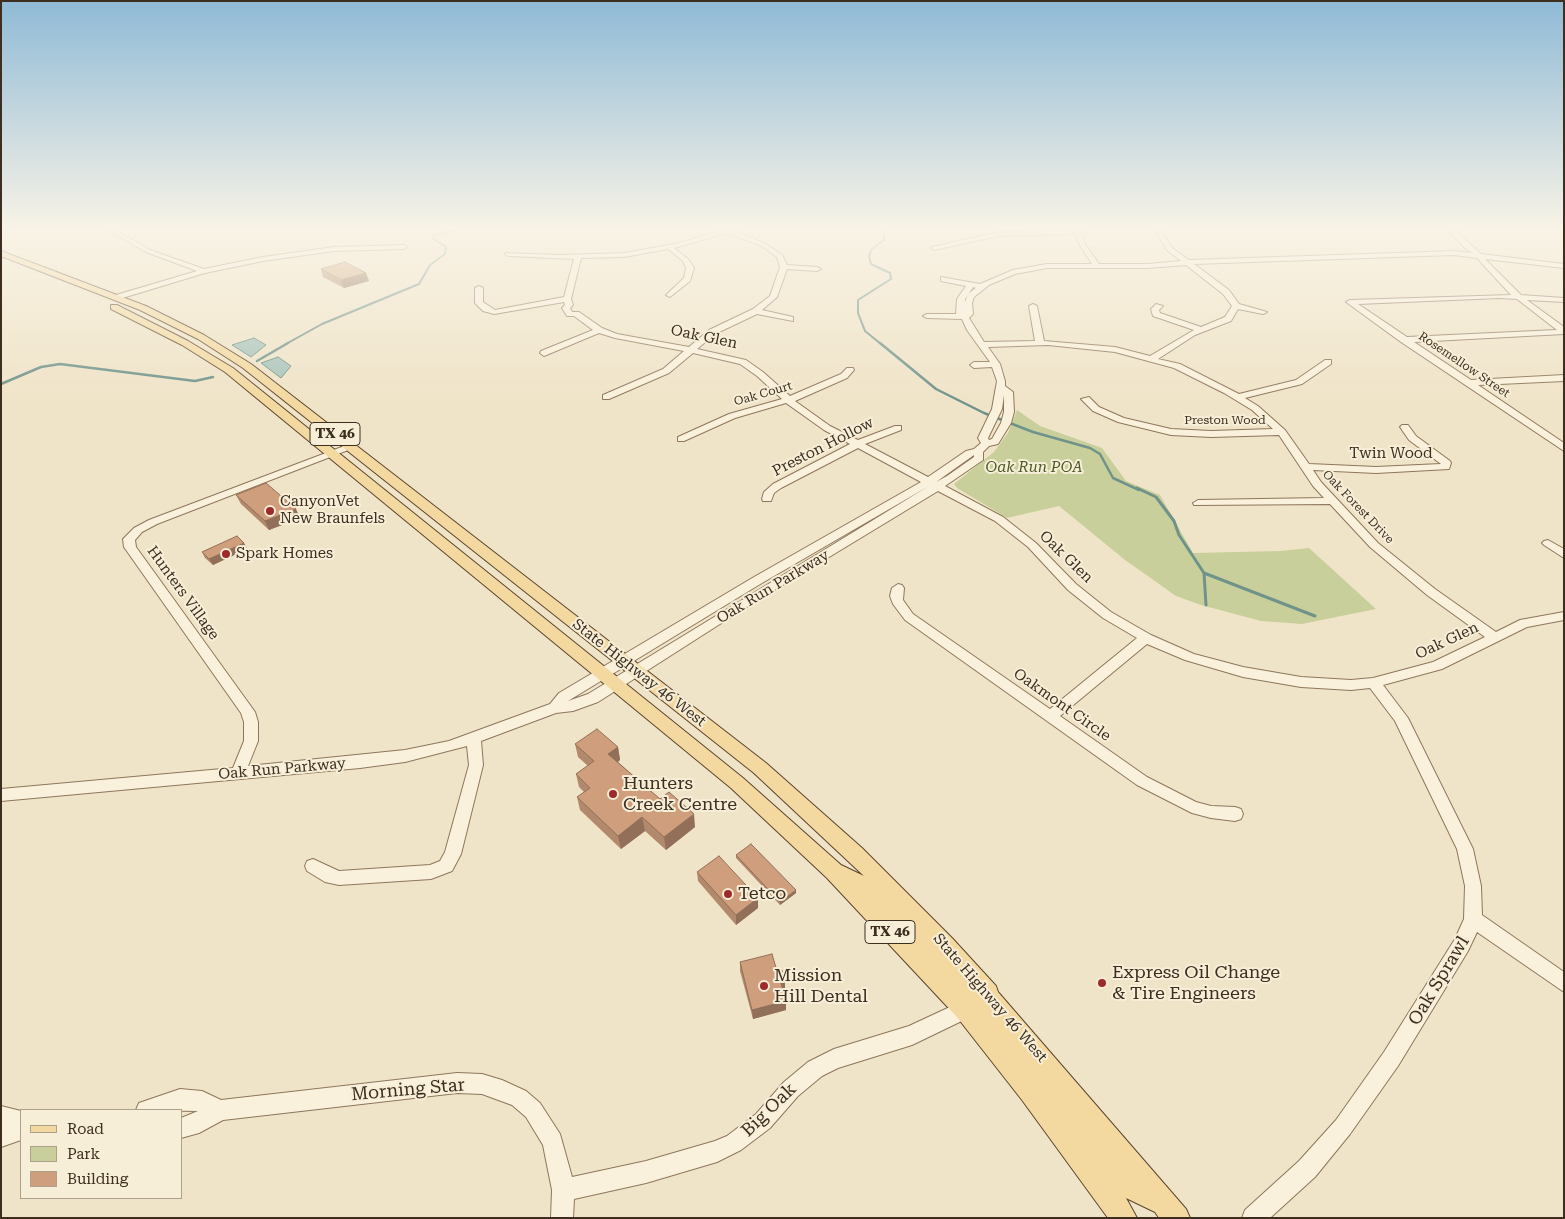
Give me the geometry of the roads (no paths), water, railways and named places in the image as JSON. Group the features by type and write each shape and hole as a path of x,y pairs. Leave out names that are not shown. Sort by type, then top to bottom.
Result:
{"main road":[{"name":"State Highway 46 West","path":"65,287 156,326 209,357 333,454 737,783 834,872 965,1009 1031,1092 1124,1218"},
{"name":"State Highway 46 West","path":"90,287 119,298 179,326 240,361 264,378 760,768 807,809 899,897 988,994 1173,1211"},
{"path":"78,292 107,298 119,298"},
{"path":"834,872 871,890 959,986 973,992 988,994"},
{"path":"965,1009 977,1004 986,1009 1129,1186 1173,1211"}],"street":[{"path":"119,298 155,287"},
{"path":"479,288 478,297 480,303 486,310 494,312 568,302 571,287"},
{"path":"670,295 679,287"},
{"path":"606,397 666,371 712,332 756,312 773,297 777,287"},
{"name":"Oak Run Parkway","path":"1,795 383,760 437,749 555,708 573,706 593,698 609,680 934,483 979,458 983,438 997,409 1001,388 996,364 971,330 965,317 960,314 959,303 964,292 970,287"},
{"path":"927,316 965,317 969,314 968,303 971,296 981,287"},
{"path":"1219,287 1226,292 1236,306 1263,312"},
{"path":"1508,287 1517,296 1564,332"},
{"path":"1517,296 1564,300"},
{"name":"Rosemellow Street","path":"1517,296 1350,302 1564,448"},
{"name":"Oak Glen","path":"568,302 566,308 570,314 576,314 599,330 626,338 719,354 743,362 816,421 934,483 1014,530 1072,587 1098,608 1146,638 1215,664 1269,678 1328,684 1373,682 1437,666 1494,637 1534,620 1564,616"},
{"path":"1033,306 1040,344"},
{"path":"1159,306 1155,309 1156,314 1203,330"},
{"path":"1152,359 1180,340 1228,319 1236,306"},
{"path":"756,312 790,319"},
{"path":"544,353 599,330"},
{"path":"1404,340 1564,332"},
{"name":"Oak Forest Drive","path":"982,345 1040,344 1099,348 1152,359 1196,374 1238,397 1262,413 1282,432 1305,468 1332,501 1366,537 1408,574 1494,637"},
{"path":"1238,397 1299,382 1328,362"},
{"path":"974,364 996,364"},
{"name":"Oak Court","path":"681,439 732,416 788,400 840,378 850,370"},
{"path":"1469,383 1564,378"},
{"name":"Oak Run Parkway","path":"982,447 995,442 1001,433 1009,412 1008,392 1001,388"},
{"name":"Preston Wood","path":"1086,399 1096,409 1121,420 1171,432 1211,434 1282,432"},
{"name":"Twin Wood","path":"1305,468 1376,470 1445,467 1446,462 1412,438 1405,427"},
{"name":"Preston Hollow","path":"767,499 769,492 777,486 857,444 898,428"},
{"name":"Hunters Village","path":"238,773 251,741 252,727 248,712 130,547 129,539 138,530 153,522 351,447"},
{"path":"1198,503 1332,501"},
{"path":"1548,543 1564,555"},
{"name":"Oakmont Circle","path":"898,588 897,602 908,617 1157,791 1192,807 1211,812 1235,814"},
{"path":"1051,716 1146,638"},
{"name":"Oak Sprawl","path":"1253,1218 1307,1169 1343,1127 1391,1059 1462,945 1473,920 1473,886 1466,849 1401,718 1373,682"},
{"path":"312,866 331,877 339,878 431,872 446,866 453,854 476,765 473,738"},
{"path":"1473,920 1564,983"},
{"name":"Big Oak","path":"563,1190 646,1172 717,1151 734,1143 763,1122 790,1089 815,1069 834,1059 912,1035 965,1009"},
{"name":"Morning Star","path":"182,1128 192,1126 220,1110 457,1083 482,1084 519,1098 533,1110 553,1141 563,1190"},
{"name":"Morning Star","path":"149,1109 180,1099 202,1101 220,1110"},
{"path":"1,1116 20,1121"},
{"path":"1,1137 20,1130"},
{"path":"562,1218 563,1190"}],"water":[{"path":"254,338 266,345 251,357 232,345"},
{"path":"278,357 291,366 281,378 261,363"}],"waterway":[{"path":"286,344 322,324 412,287"},
{"path":"879,287 858,300 858,313 865,331 881,344"},
{"path":"257,361 288,343"},
{"path":"880,343 936,389 984,413 1033,432 1090,448 1100,454 1113,478 1139,490"},
{"path":"1,384 41,367 60,364 195,381 213,377"},
{"path":"1137,488 1156,497 1174,521 1179,535 1204,573"},
{"path":"1204,573 1315,616"},
{"path":"1204,573 1206,605"}],"place":[{"name":"CanyonVet New Braunfels","path":"270,511"},
{"name":"Spark Homes","path":"226,554"},
{"name":"Hunters Creek Centre","path":"613,794"},
{"name":"Tetco","path":"728,894"},
{"name":"Express Oil Change & Tire Engineers","path":"1102,983"},
{"name":"Mission Hill Dental","path":"764,986"}],"park label":[{"name":"Oak Run POA","path":"1034,468"}]}
